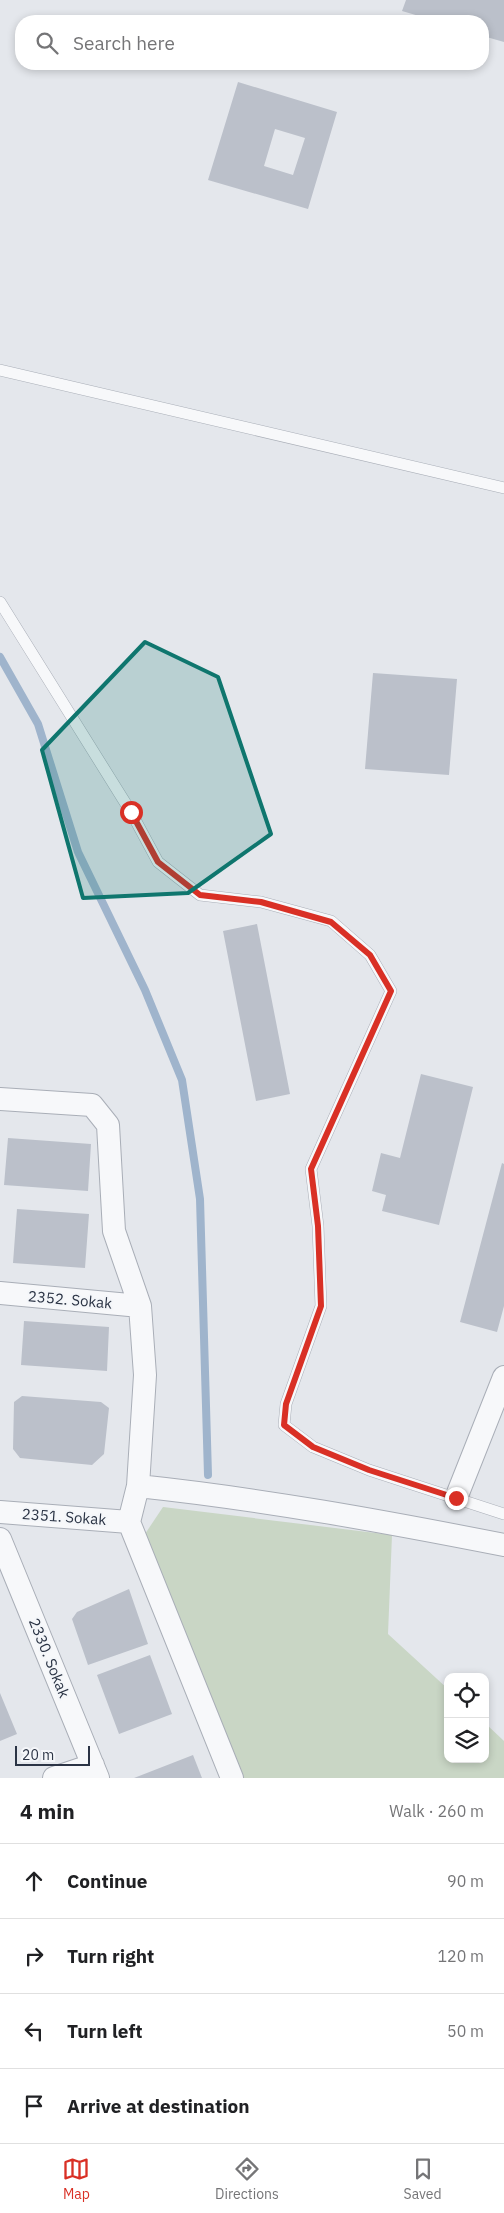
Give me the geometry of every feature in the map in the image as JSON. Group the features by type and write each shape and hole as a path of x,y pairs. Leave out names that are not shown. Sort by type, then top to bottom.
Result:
{"street":[{"path":"0,1099 92,1105 108,1125 114,1231 140,1306 144,1375 138,1486 129,1522 232,1778"},
{"name":"2352. Sokak","path":"0,1293 140,1306"},
{"path":"456,1498 504,1377"},
{"path":"138,1486 224,1495 336,1512 504,1545"},
{"name":"2351. Sokak","path":"0,1512 129,1522"},
{"name":"2330. Sokak","path":"0,1539 95,1771"},
{"path":"54,1778 95,1771"}],"lane":[{"path":"0,370 504,488"},
{"path":"0,602 131,812 158,862 200,895 261,902 331,922 370,955 391,991 311,1169 318,1226 321,1306 286,1404 284,1425 321,1450 369,1470 504,1514"}],"highlighted area":[{"path":"145,642 218,677 271,834 188,893 83,898 42,750"}],"green space":[{"path":"163,1507 392,1535 388,1634 444,1685 444,1763 489,1763 489,1727 504,1741 504,1778 241,1778 145,1534"}],"building":[{"path":"406,0 504,0 504,42 489,38 489,15 416,15 402,11"},
{"path":"238,82 337,112 308,209 208,180","holes":["275,129 305,138 293,175 264,166"]},
{"path":"373,673 457,679 449,775 365,769"},
{"path":"257,924 290,1094 256,1101 223,931"},
{"path":"421,1074 473,1087 439,1225 382,1211 386,1195 372,1191 381,1153 400,1158"},
{"path":"8,1138 91,1144 88,1191 4,1185"},
{"path":"502,1163 504,1164 504,1306 497,1332 460,1322"},
{"path":"17,1209 89,1214 85,1268 13,1263"},
{"path":"24,1321 109,1327 107,1371 21,1365"},
{"path":"22,1396 101,1402 109,1408 104,1454 92,1465 20,1458 13,1449 14,1402"},
{"path":"129,1589 148,1644 88,1665 72,1619 77,1612"},
{"path":"150,1655 172,1714 119,1734 97,1675"},
{"path":"0,1693 17,1734 0,1741"},
{"path":"193,1755 202,1778 134,1778"}],"waterway":[{"path":"0,657 38,724 78,852 145,990 182,1080 200,1199 208,1475"}],"route":[{"path":"131,812 158,862 200,895 261,902 331,922 370,955 391,991 311,1169 318,1226 321,1306 286,1404 284,1425 313,1447 369,1470 456,1498"}]}
